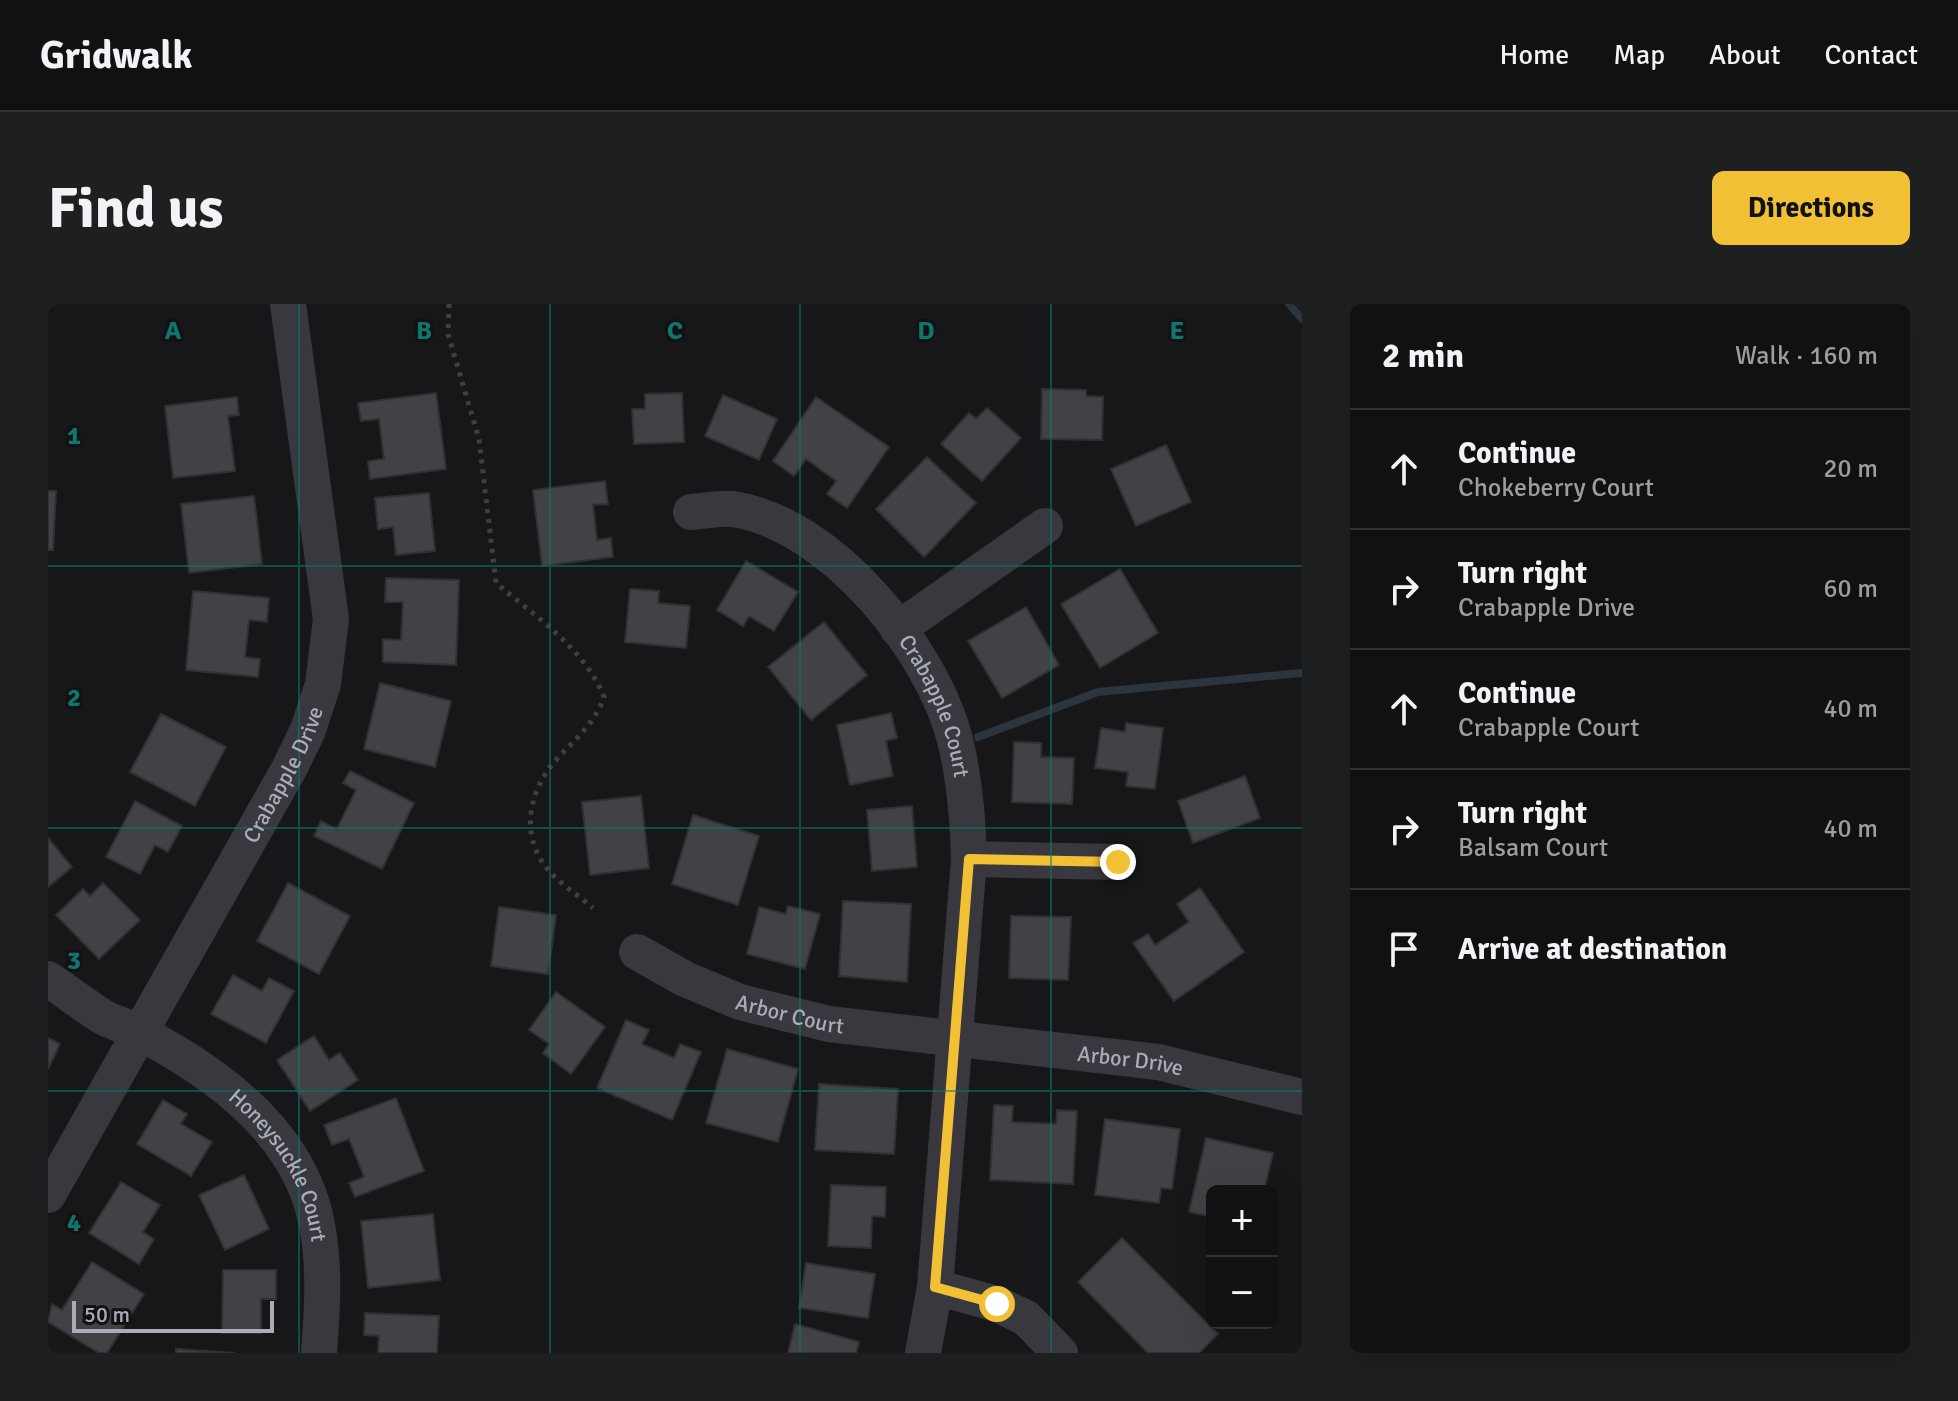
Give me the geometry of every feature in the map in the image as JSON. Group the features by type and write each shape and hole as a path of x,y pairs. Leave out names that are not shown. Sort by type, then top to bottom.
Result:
{"street":[{"name":"Crabapple Drive","path":"48,1195 289,769 308,730 323,684 331,619 327,568 288,304"},
{"name":"Crabapple Court","path":"691,512 732,509 780,524 822,550 864,586 933,681 956,742 968,810 969,859 954,1039"},
{"path":"898,629 1045,526"},
{"path":"969,859 1118,862"},
{"name":"Arbor Court","path":"637,952 685,979 740,1002 829,1024 954,1039"},
{"name":"Honeysuckle Court","path":"48,979 105,1018 141,1033 224,1084 284,1147 305,1185 318,1230 323,1295 319,1353"},
{"path":"923,1353 935,1287 954,1039"},
{"name":"Arbor Drive","path":"954,1039 1158,1062 1302,1097"},
{"path":"935,1287 997,1304 1026,1318 1060,1353"}],"path":[{"path":"449,304 448,334 479,439 496,583 554,632 595,674 604,697 597,718 553,763 531,802 530,830 546,867 593,908"}],"building":[{"path":"1042,389 1086,390 1086,396 1103,397 1102,440 1041,439"},
{"path":"436,393 446,469 370,479 368,461 384,459 379,419 361,421 358,403"},
{"path":"682,393 684,442 634,444 632,409 645,409 645,394"},
{"path":"723,395 777,419 759,460 705,436"},
{"path":"237,397 239,415 228,416 235,471 173,478 165,406"},
{"path":"816,397 889,447 847,508 827,494 836,481 806,459 794,476 773,461"},
{"path":"987,408 1021,438 982,481 941,444 969,413 976,419"},
{"path":"1166,445 1191,502 1136,526 1111,469"},
{"path":"927,457 976,503 924,557 876,509"},
{"path":"605,481 608,504 593,505 597,540 611,538 613,557 542,566 533,490"},
{"path":"48,491 56,491 53,550 48,550"},
{"path":"429,493 435,551 396,555 393,527 378,529 375,498"},
{"path":"254,496 262,564 189,573 181,504"},
{"path":"746,561 798,592 774,631 749,616 743,626 717,610"},
{"path":"1120,569 1158,633 1100,668 1061,604"},
{"path":"386,578 459,580 456,665 383,662 383,639 401,640 403,602 385,602"},
{"path":"630,589 659,591 658,603 690,606 686,648 625,642"},
{"path":"193,591 269,598 267,622 249,620 245,657 260,659 258,677 186,670"},
{"path":"1026,607 1059,665 1002,698 968,641"},
{"path":"824,622 867,675 811,720 768,667"},
{"path":"380,683 451,701 435,767 364,749"},
{"path":"891,713 897,738 886,741 893,776 850,785 837,725"},
{"path":"161,714 226,747 195,806 130,772"},
{"path":"1126,723 1163,728 1155,789 1126,786 1128,772 1095,768 1101,728 1125,732"},
{"path":"1014,742 1041,743 1041,757 1074,758 1072,804 1012,802"},
{"path":"350,771 414,803 382,869 314,836 321,821 337,829 356,790 343,783"},
{"path":"1245,776 1260,818 1193,843 1178,801"},
{"path":"641,796 649,868 590,875 582,802"},
{"path":"135,801 182,826 168,852 155,845 140,874 106,857"},
{"path":"912,806 917,867 872,871 867,810"},
{"path":"693,815 759,836 738,905 672,884"},
{"path":"48,838 72,867 48,887"},
{"path":"103,883 140,920 99,959 56,915 83,889 90,896"},
{"path":"288,883 350,916 319,974 257,941"},
{"path":"1200,888 1244,952 1174,1001 1133,943 1148,934 1155,945 1189,922 1177,904"},
{"path":"843,901 911,904 907,982 839,976"},
{"path":"788,906 820,914 805,969 747,954 759,907 786,914"},
{"path":"499,907 556,915 548,974 491,966"},
{"path":"1011,916 1071,917 1068,980 1009,978"},
{"path":"233,975 262,991 269,978 294,991 266,1043 211,1014"},
{"path":"556,992 605,1027 571,1074 543,1053 549,1044 529,1030"},
{"path":"626,1020 649,1030 642,1044 674,1058 680,1044 701,1052 672,1120 597,1088"},
{"path":"314,1036 329,1060 340,1053 358,1080 310,1111 277,1060"},
{"path":"48,1038 60,1044 48,1069"},
{"path":"727,1049 798,1069 778,1142 706,1123"},
{"path":"819,1084 898,1089 894,1154 815,1150"},
{"path":"396,1098 424,1171 355,1197 349,1183 364,1177 349,1139 332,1145 324,1125"},
{"path":"163,1100 187,1114 181,1124 212,1142 191,1176 137,1144"},
{"path":"994,1105 1013,1106 1012,1122 1056,1124 1057,1110 1077,1111 1073,1184 990,1180"},
{"path":"1105,1119 1180,1129 1172,1189 1161,1188 1159,1203 1095,1195"},
{"path":"1206,1138 1273,1153 1265,1185 1206,1185 1206,1216 1189,1212"},
{"path":"244,1175 269,1229 225,1250 199,1195"},
{"path":"121,1182 160,1205 143,1232 154,1239 139,1264 89,1233"},
{"path":"831,1185 886,1187 885,1217 872,1216 871,1248 828,1246"},
{"path":"433,1214 440,1280 368,1288 361,1221"},
{"path":"1122,1238 1206,1322 1206,1329 1213,1329 1218,1334 1199,1353 1148,1353 1078,1282"},
{"path":"92,1262 144,1294 107,1353 99,1353 48,1322 52,1304 62,1310"},
{"path":"806,1263 875,1274 868,1318 799,1308"},
{"path":"223,1270 276,1270 276,1299 261,1299 261,1333 222,1333"},
{"path":"365,1313 439,1316 437,1353 378,1353 379,1336 364,1335"},
{"path":"795,1324 859,1342 856,1353 788,1353"},
{"path":"176,1349 235,1353 176,1353"}],"waterway":[{"path":"1289,304 1302,319"},
{"path":"978,737 1098,692 1302,673"}],"route":[{"path":"997,1304 935,1287 969,859 1118,862"}]}
